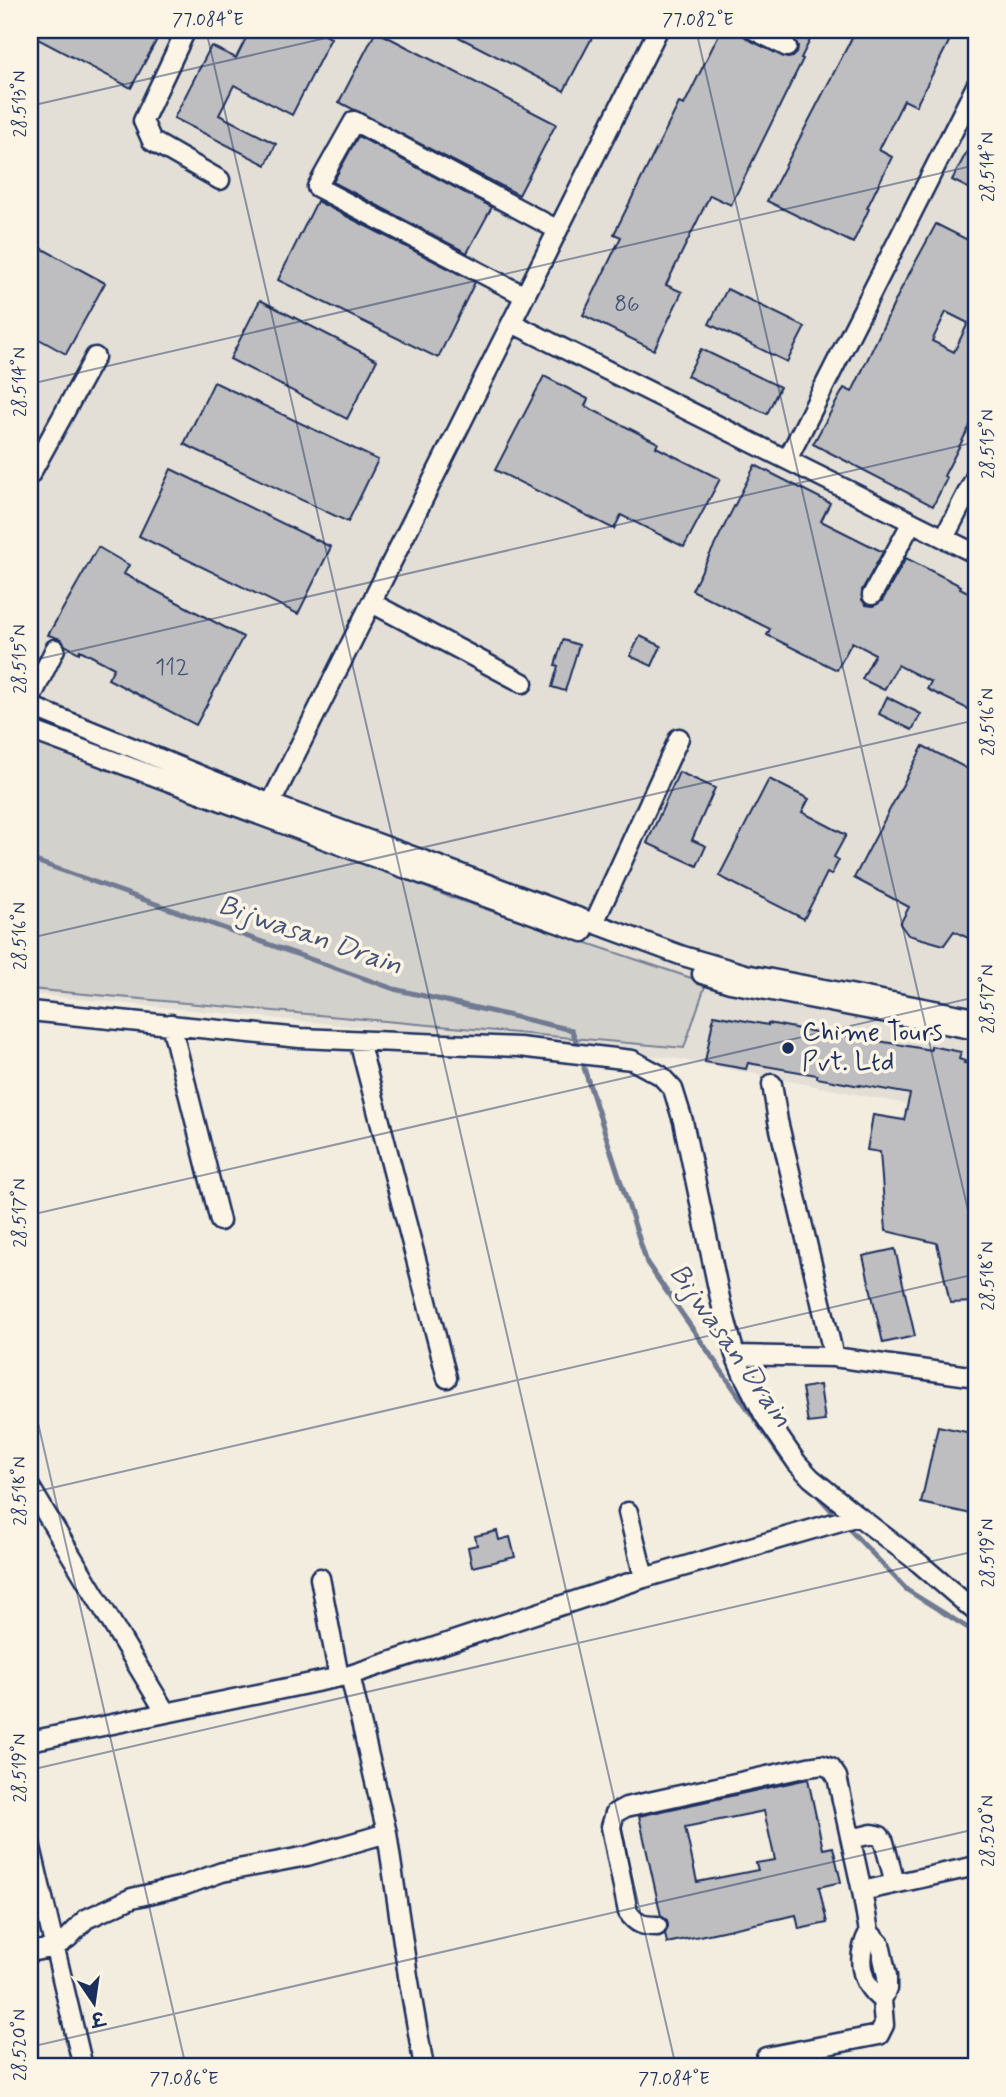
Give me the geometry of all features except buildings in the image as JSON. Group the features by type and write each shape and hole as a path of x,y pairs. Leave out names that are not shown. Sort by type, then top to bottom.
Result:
{"street":[{"path":"186,30 144,121 152,141 220,180"},
{"path":"267,810 658,30"},
{"path":"754,30 787,47"},
{"path":"787,460 976,86"},
{"path":"525,296 317,187 354,121 558,230"},
{"path":"512,323 976,554"},
{"path":"30,475 95,357"},
{"path":"944,538 976,476"},
{"path":"872,595 912,522"},
{"path":"372,603 523,682"},
{"path":"30,700 55,649"},
{"path":"30,706 267,810 490,899 730,983 976,1030"},
{"path":"30,730 683,956 745,974 976,1018"},
{"path":"594,923 679,737"},
{"path":"30,1011 240,1033 519,1047 632,1060 660,1075 673,1089 683,1121 721,1303 735,1355 764,1415 782,1443 811,1478 919,1563 976,1612"},
{"path":"171,1024 220,1221"},
{"path":"359,1041 447,1378"},
{"path":"772,1084 778,1121 834,1357"},
{"path":"735,1355 834,1357 976,1377"},
{"path":"30,1487 166,1713"},
{"path":"628,1512 644,1578"},
{"path":"30,1741 344,1676 644,1578 858,1516"},
{"path":"320,1578 387,1833 424,2067"},
{"path":"657,1926 644,1926 634,1921 628,1912 611,1827 615,1813 626,1807 822,1765 831,1768 837,1777 869,1932 860,1954 863,1977 873,1993 883,2000 884,2025 879,2035 766,2057"},
{"path":"30,1952 55,1947 86,1919 132,1898 183,1886 222,1872 307,1856 387,1833"},
{"path":"850,1839 872,1834 880,1836 895,1883"},
{"path":"30,1843 83,2067"},
{"path":"862,1891 976,1866"}],"shaded area":[{"path":"30,30 976,30 976,1118 673,1058 30,994"},
{"path":"30,727 447,896 706,983 684,1048 30,989"}],"waterway":[{"name":"Bijwasan Drain","path":"30,859 394,989 572,1030 576,1041"},
{"name":"Bijwasan Drain","path":"584,1068 647,1263 789,1465"},
{"name":"Bijwasan Drain","path":"810,1487 831,1510"},
{"name":"Bijwasan Drain","path":"851,1531 907,1590 976,1633"}],"place":[{"name":"Chime Tours Pvt. Ltd","path":"788,1048"}]}
